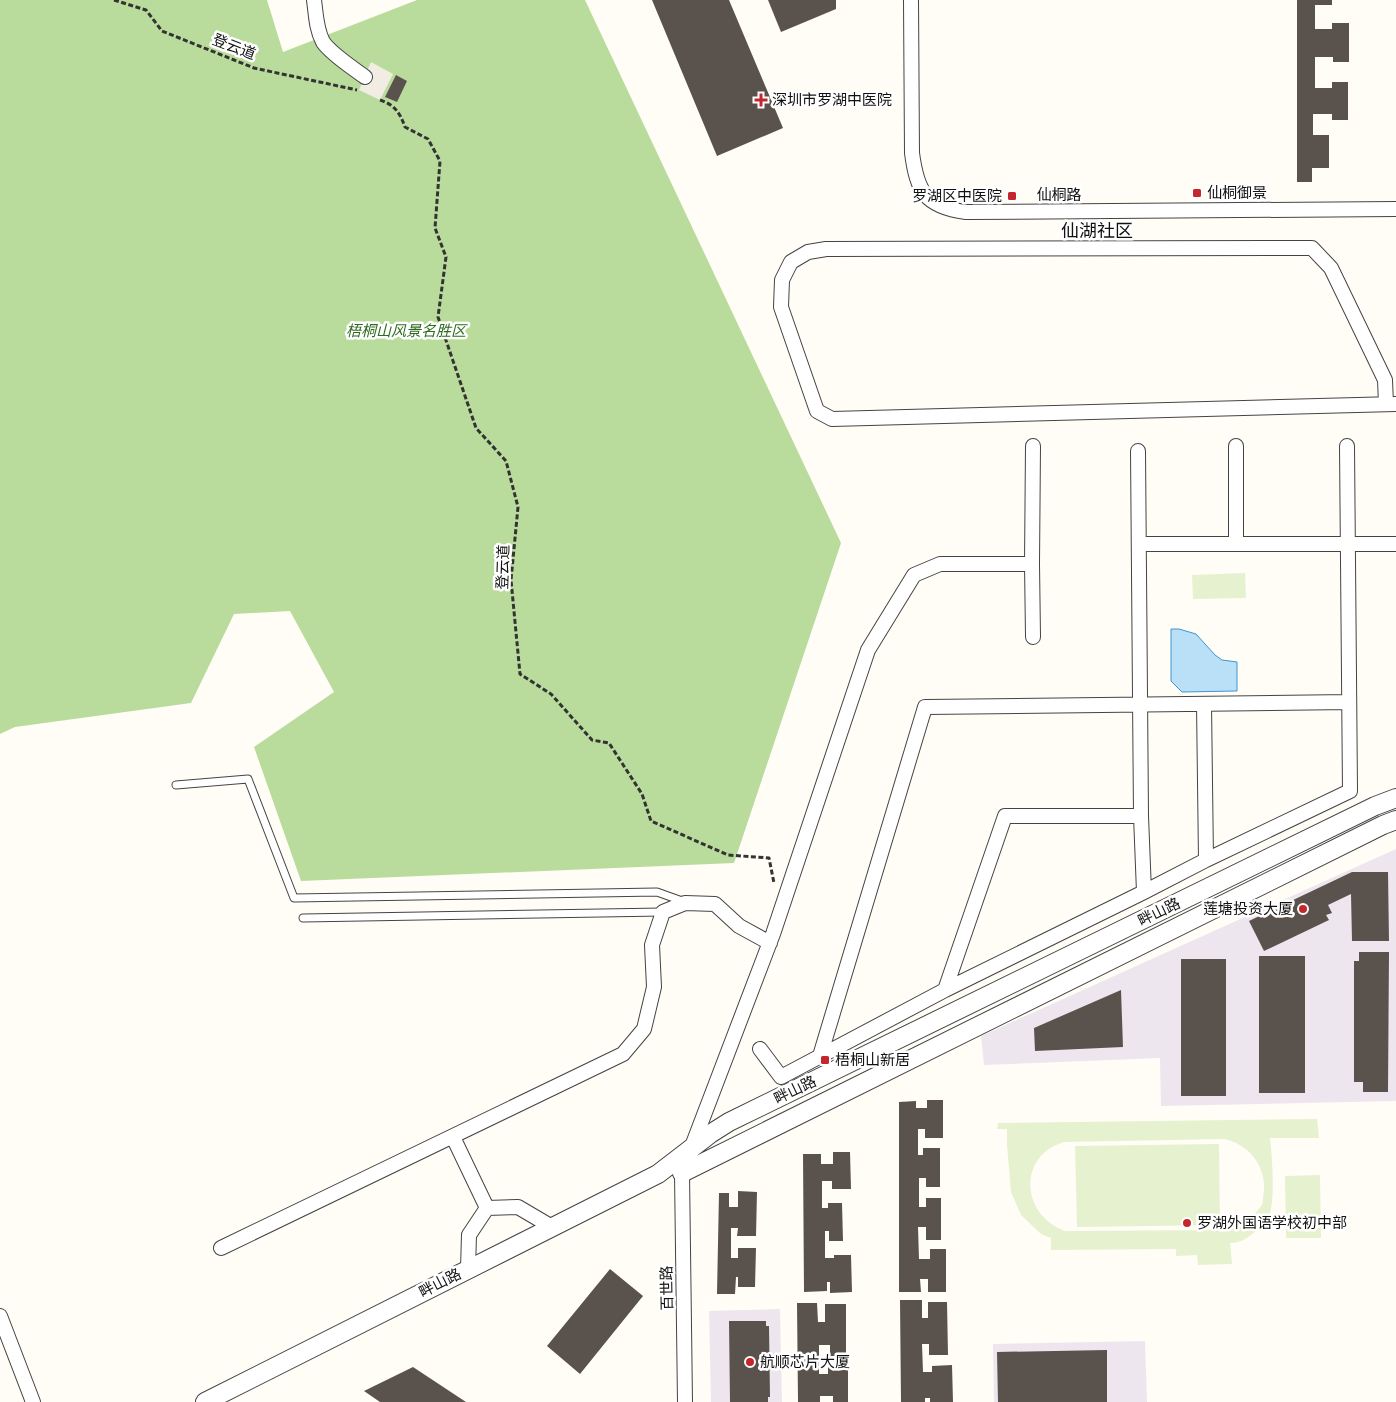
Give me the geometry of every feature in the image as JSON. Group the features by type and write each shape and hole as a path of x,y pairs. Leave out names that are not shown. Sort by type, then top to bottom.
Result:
{"street":[{"path":"314,0 317,26 324,42 362,84"},
{"name":"仙桐路","path":"911,0 912,153 914,166 923,192 933,202 944,208 966,212 1396,209"},
{"path":"1312,248 1331,268 1385,380 1391,404 832,419 817,411 781,307 782,280 791,262 808,252 826,249 1312,248"},
{"path":"1033,446 1033,637"},
{"path":"1236,446 1236,544"},
{"path":"760,1049 781,1077 945,990 1206,860 1350,791 1347,446"},
{"path":"1138,451 1141,816 1144,892"},
{"path":"1139,544 1396,544"},
{"path":"691,1149 770,943 868,650 914,575 940,564 1032,564"},
{"path":"820,1056 925,707 1349,702"},
{"path":"1204,704 1206,860"},
{"name":"畔山路","path":"205,1402 658,1174 710,1134 729,1122 1375,806 1396,798"},
{"path":"945,990 1005,816 1141,816"},
{"name":"畔山路","path":"682,1174 1356,838 1396,820"},
{"path":"221,1248 624,1054 644,1030 654,987 652,946 664,912 685,902 715,904 739,926 770,943"},
{"path":"453,1137 487,1208"},
{"name":"百世路","path":"682,1174 685,1402"},
{"path":"487,1208 518,1207 552,1227"},
{"path":"468,1269 469,1235 487,1208"},
{"path":"0,1316 33,1402"}],"lane":[{"path":"176,785 248,778 294,898 657,892 685,902"},
{"path":"303,918 664,912"}],"path":[{"name":"登云道","path":"114,0 146,10 162,31 254,68 362,84"},
{"name":"登云道","path":"380,100 388,103 400,114 406,127 428,139 440,161 435,228 446,257 438,317 476,428 506,461 518,507 511,580 520,674 552,694 592,740 609,743 642,794 651,821 728,855 770,858 775,888"}],"shaded area":[{"path":"371,62 393,74 380,100 359,90"},
{"path":"1396,849 1396,1101 1161,1106 1160,1058 984,1065 981,1036"},
{"path":"780,1309 782,1402 711,1402 709,1311"},
{"path":"1145,1341 1147,1402 994,1402 993,1344"}],"green space":[{"name":"梧桐山风景名胜区","path":"0,0 267,0 283,52 417,0 585,0 841,543 734,863 301,881 254,747 334,692 290,611 234,614 191,703 15,727 0,734"},
{"path":"1245,573 1246,598 1193,599 1192,575"},
{"path":"1317,1119 1319,1138 1270,1138 1273,1191 1268,1218 1248,1237 1241,1241 1230,1243 1232,1264 1198,1265 1197,1255 1176,1256 1176,1249 1051,1250 1051,1238 1041,1234 1021,1215 1011,1192 1007,1129 997,1129 998,1123","holes":["1224,1139 1234,1142 1250,1153 1256,1160 1263,1178 1263,1202 1251,1218 1237,1227 1228,1230 1065,1231 1050,1223 1040,1212 1033,1200 1030,1186 1032,1172 1038,1160 1049,1149 1064,1142"]},
{"path":"1219,1144 1220,1225 1077,1227 1075,1146"},
{"path":"1320,1175 1321,1238 1286,1238 1285,1176"}],"water":[{"path":"1171,629 1179,629 1196,634 1222,660 1237,662 1237,691 1182,692 1171,681"}],"building":[{"path":"652,0 729,0 783,128 717,156"},
{"path":"768,0 836,0 836,9 781,32"},
{"path":"1297,0 1332,0 1332,5 1315,5 1315,29 1332,29 1332,23 1349,23 1349,62 1333,62 1333,57 1315,57 1315,88 1332,88 1332,82 1348,82 1348,120 1332,120 1332,114 1313,114 1313,135 1329,135 1329,168 1312,168 1312,182 1297,182"},
{"path":"396,75 407,81 397,102 385,97"},
{"name":"莲塘投资大厦","path":"1352,872 1388,872 1389,941 1352,941 1351,894 1328,905 1332,913 1326,915 1329,920 1264,951 1249,921"},
{"path":"1359,952 1389,952 1388,1092 1363,1092 1363,1082 1354,1082 1354,961 1359,961"},
{"path":"1259,956 1305,956 1305,1093 1259,1093"},
{"path":"1181,959 1226,959 1226,1096 1181,1096"},
{"path":"1121,990 1123,1047 1035,1051 1034,1028"},
{"path":"927,1100 943,1100 943,1138 925,1138 925,1129 918,1129 918,1155 923,1155 923,1148 940,1148 940,1187 926,1187 926,1178 919,1178 919,1207 926,1207 926,1198 941,1198 941,1240 926,1240 926,1227 918,1227 919,1259 930,1259 930,1249 946,1249 946,1292 928,1292 928,1279 920,1279 921,1292 899,1292 899,1102 916,1101 916,1108 927,1108"},
{"path":"833,1152 850,1152 851,1189 832,1189 832,1181 822,1181 822,1208 828,1208 828,1203 842,1203 843,1241 829,1241 829,1231 825,1231 825,1258 834,1258 834,1255 851,1255 852,1292 830,1293 830,1282 827,1282 827,1291 804,1292 803,1154 821,1154 821,1164 833,1164"},
{"path":"738,1191 757,1192 756,1236 737,1236 738,1228 731,1228 731,1258 738,1258 738,1248 756,1248 755,1287 738,1287 738,1277 736,1277 735,1294 717,1294 719,1193 729,1193 729,1207 738,1207"},
{"path":"610,1269 643,1296 580,1374 547,1346"},
{"path":"900,1300 922,1300 922,1318 928,1318 928,1302 947,1302 948,1355 929,1355 929,1344 922,1344 923,1372 932,1372 932,1366 952,1365 953,1402 930,1402 930,1398 925,1398 925,1402 901,1402"},
{"path":"797,1303 817,1303 818,1322 825,1322 825,1304 846,1304 846,1356 830,1356 830,1345 819,1345 819,1374 828,1374 828,1364 848,1364 848,1402 833,1402 833,1396 820,1396 820,1402 798,1402"},
{"name":"航顺芯片大厦","path":"729,1321 766,1321 766,1326 769,1326 770,1397 768,1397 768,1402 730,1402"},
{"path":"1107,1350 1107,1402 998,1402 997,1352"},
{"path":"413,1367 466,1402 380,1402 364,1391"}],"place":[{"name":"深圳市罗湖中医院","path":"761,100"},
{"name":"仙桐御景","path":"1197,193"},
{"name":"罗湖区中医院","path":"1012,196"},
{"name":"莲塘投资大厦","path":"1303,909"},
{"name":"梧桐山新居","path":"825,1060"},
{"name":"罗湖外国语学校初中部","path":"1187,1223"},
{"name":"航顺芯片大厦","path":"750,1362"}],"district":[{"name":"仙湖社区","path":"1097,231"}]}
